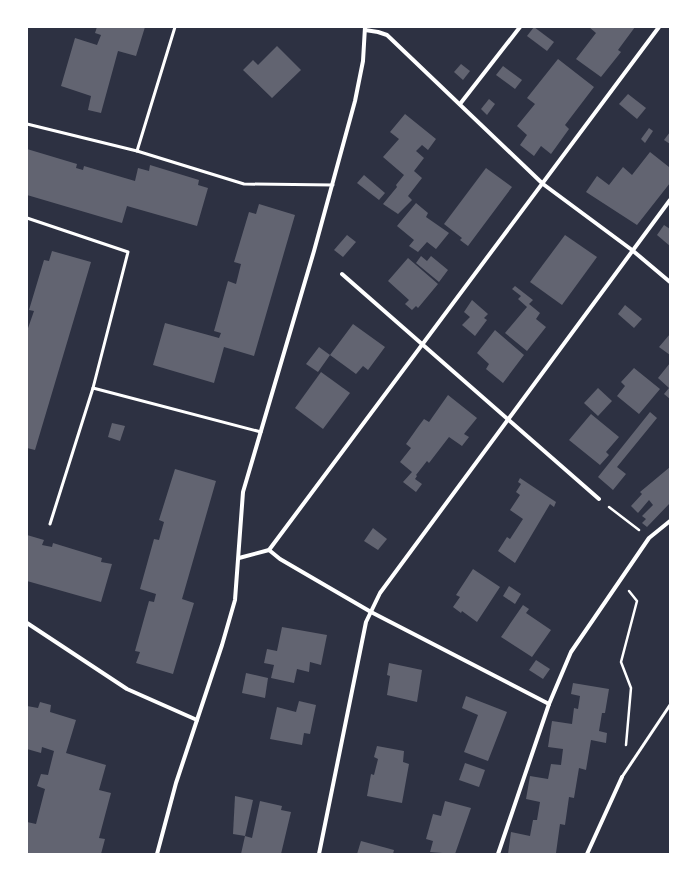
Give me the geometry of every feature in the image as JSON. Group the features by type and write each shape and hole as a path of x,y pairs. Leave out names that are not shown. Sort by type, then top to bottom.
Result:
{"street":[{"path":"460,104 520,27"},
{"path":"239,558 269,550 423,346 659,27"},
{"path":"157,854 176,783 222,645 235,600 243,492 333,185 355,101 363,61 365,28 387,35 543,184 632,250 670,282"},
{"path":"319,854 366,622 380,593 670,200"},
{"path":"342,274 599,500"},
{"path":"498,854 549,704 571,652 649,538 670,521"},
{"path":"269,550 280,559 371,612 549,704"},
{"path":"27,623 126,689 197,720"},
{"path":"587,854 622,777"}],"lane":[{"path":"137,151 175,27"},
{"path":"27,124 137,151 244,184 333,185"},
{"path":"27,218 128,252 93,388 50,524"},
{"path":"93,388 261,432"},
{"path":"622,777 670,705"}],"path":[{"path":"599,500 649,538"},
{"path":"621,579 636,601 621,662 631,688 625,747"}],"building":[{"path":"97,27 145,27 136,56 118,51 101,113 88,110 91,96 61,86 75,38 97,45 101,35 95,33"},
{"path":"534,27 554,42 547,51 527,36"},
{"path":"589,27 635,27 618,50 621,52 601,77 576,59 596,33"},
{"path":"277,46 301,70 272,98 243,70 253,60 258,65"},
{"path":"558,59 594,87 565,125 569,129 551,154 541,146 534,156 520,145 527,135 517,126 535,104 527,98"},
{"path":"461,64 470,71 463,80 454,72"},
{"path":"503,66 522,80 515,89 496,75"},
{"path":"628,94 646,108 637,119 619,104"},
{"path":"489,99 495,104 487,115 481,109"},
{"path":"405,114 436,139 428,150 422,145 416,151 424,158 414,171 422,178 408,196 412,200 398,214 383,204 397,187 396,185 404,175 383,157 399,139 390,132"},
{"path":"649,128 653,131 645,143 641,139"},
{"path":"670,132 670,144 664,140"},
{"path":"27,149 77,164 76,168 83,170 84,166 135,181 138,168 149,171 150,165 199,180 198,185 208,188 197,226 127,206 122,223 27,195"},
{"path":"650,152 669,167 670,166 670,183 637,225 586,192 597,176 609,185 623,167 632,175"},
{"path":"486,168 512,187 468,246 460,240 462,238 444,224"},
{"path":"364,175 385,193 379,200 357,183"},
{"path":"416,203 428,213 426,217 449,233 436,249 427,242 418,252 409,246 414,240 397,226"},
{"path":"259,204 295,215 254,356 224,347 214,383 153,365 165,323 219,338 221,333 214,331 228,281 236,284 241,264 234,262 249,212 256,214"},
{"path":"664,225 670,229 670,246 657,235"},
{"path":"347,235 356,242 343,257 334,250"},
{"path":"565,235 597,257 562,305 530,282"},
{"path":"52,251 91,262 35,450 27,448 27,331 34,311 29,310 44,260 49,261"},
{"path":"421,256 427,261 431,256 448,270 439,282 416,263"},
{"path":"408,258 438,284 418,308 416,306 412,310 405,304 409,300 388,281"},
{"path":"515,286 533,300 529,304 540,313 536,319 546,327 527,351 505,333 527,307 518,299 521,296 512,289"},
{"path":"472,300 488,314 484,318 487,320 475,336 462,325 470,317 464,312"},
{"path":"625,305 642,319 634,328 618,314"},
{"path":"353,324 385,347 368,370 363,366 356,374 330,355"},
{"path":"495,330 524,355 503,383 486,369 489,364 477,353"},
{"path":"670,334 670,355 659,347"},
{"path":"319,347 330,355 318,372 306,364"},
{"path":"670,363 670,399 664,394 669,388 658,378"},
{"path":"634,368 660,389 639,414 617,396 625,386 621,382"},
{"path":"321,372 350,393 323,429 295,408"},
{"path":"598,388 612,401 598,416 584,403"},
{"path":"448,395 477,418 464,434 469,437 462,446 449,437 429,463 427,461 416,475 417,476 415,479 422,484 416,492 403,482 412,472 400,462 411,448 406,444 418,427 424,419 429,422"},
{"path":"650,412 657,418 617,467 626,474 613,490 598,477"},
{"path":"591,414 619,437 606,452 609,455 600,465 569,440"},
{"path":"112,423 125,426 120,441 108,437"},
{"path":"670,467 670,503 647,527 642,523 646,519 642,516 653,505 649,500 638,513 631,506 642,494 640,492"},
{"path":"175,469 216,481 182,599 194,603 173,674 136,663 140,652 135,651 149,601 154,602 156,594 140,589 154,539 159,540 164,522 159,520"},
{"path":"520,478 556,502 554,507 550,504 515,563 498,551 507,537 510,539 523,519 510,510 520,495 516,492 521,484 518,482"},
{"path":"373,528 387,539 378,550 364,541"},
{"path":"27,535 44,540 42,545 52,547 53,543 102,558 101,562 112,564 101,602 27,581"},
{"path":"473,569 500,587 477,622 462,611 461,613 453,607 460,597 456,595"},
{"path":"509,586 521,594 515,604 503,596"},
{"path":"523,605 529,609 526,613 551,630 532,657 501,637"},
{"path":"282,627 327,635 321,665 310,662 309,672 297,669 294,683 271,678 274,665 264,663 267,649 277,651"},
{"path":"536,660 550,669 543,679 529,670"},
{"path":"389,663 422,670 417,702 387,695 390,676 387,675"},
{"path":"246,673 268,678 265,698 242,693"},
{"path":"573,683 609,689 605,713 602,713 599,731 607,733 606,743 591,740 586,770 579,768 574,798 569,797 565,825 560,824 556,853 508,854 511,832 530,836 533,820 537,820 540,802 526,799 530,776 548,779 551,764 561,765 563,749 548,747 552,721 572,724 574,708 578,709 580,696 571,694"},
{"path":"466,696 507,712 488,761 464,752 478,715 462,708"},
{"path":"299,701 316,705 310,734 304,733 302,745 270,739 277,707 296,712"},
{"path":"40,702 51,705 50,712 76,720 66,753 106,765 99,790 111,793 99,838 105,839 101,854 27,854 27,822 36,824 45,789 37,786 41,774 48,775 54,751 42,747 41,753 27,749 27,706 38,708"},
{"path":"377,746 404,751 403,762 409,764 402,803 367,796 371,774 374,775 378,759 374,757"},
{"path":"465,763 485,770 479,787 459,780"},
{"path":"235,796 253,800 245,836 233,834"},
{"path":"260,801 282,806 281,810 291,812 281,854 241,854 245,836 252,838"},
{"path":"445,801 471,808 455,854 430,852 433,841 426,839 433,814 441,816"},
{"path":"361,841 394,850 393,854 357,854"}]}
